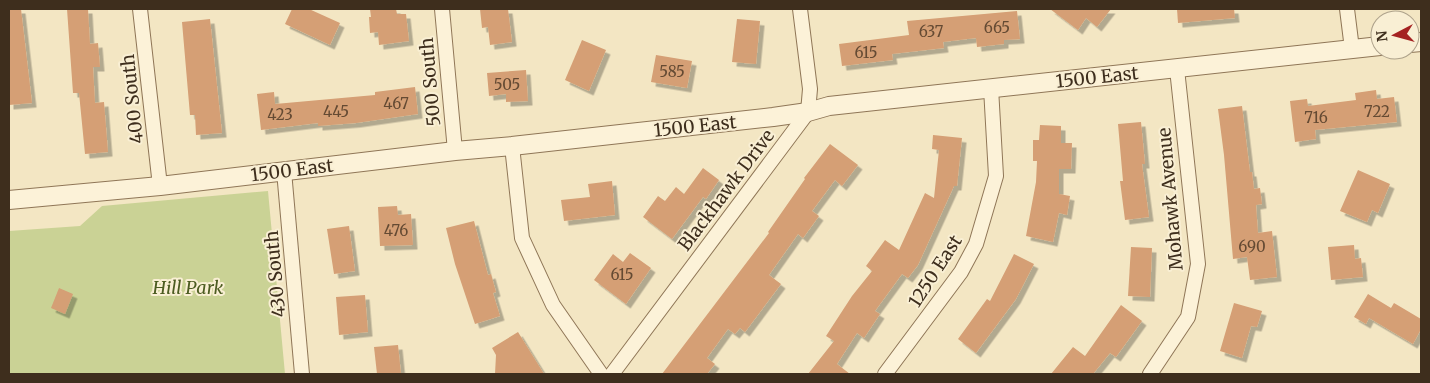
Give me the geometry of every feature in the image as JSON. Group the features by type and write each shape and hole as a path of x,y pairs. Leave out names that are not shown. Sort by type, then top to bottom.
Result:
{"street":[{"name":"400 South","path":"140,9 160,186"},
{"name":"500 South","path":"442,9 455,151"},
{"path":"800,9 810,89 808,112"},
{"path":"1347,9 1352,49"},
{"name":"1500 East","path":"9,200 160,186 808,112 829,106 1370,47"},
{"name":"Mohawk Avenue","path":"1150,374 1188,317 1198,264 1177,68"},
{"name":"1250 East","path":"885,374 960,272 976,244 996,176 991,88"},
{"name":"Blackhawk Drive","path":"612,374 808,112"},
{"path":"512,146 522,238 553,305 601,374"},
{"name":"430 South","path":"284,171 302,374"}],"green space":[{"name":"Hill Park","path":"268,191 285,374 9,374 9,231 80,226 102,206"}],"building":[{"path":"9,9 21,9 32,103 9,105"},
{"path":"67,9 88,9 90,44 98,43 100,67 93,67 95,103 104,102 108,152 85,154 79,93 73,93"},
{"path":"292,9 309,9 340,23 330,45 285,24"},
{"path":"370,9 396,9 397,14 406,14 409,41 379,45 378,32 370,33"},
{"path":"480,9 508,9 512,42 490,45 488,27 482,28"},
{"path":"1050,9 1111,9 1097,27 1086,18 1078,30"},
{"path":"1177,9 1234,9 1235,18 1178,23"},
{"path":"1017,11 1020,39 1004,40 1004,44 977,47 976,38 943,42 944,48 892,54 893,60 842,66 839,44 909,35 907,21"},
{"path":"210,19 222,133 196,135 195,115 190,115 182,22"},
{"path":"737,19 760,21 756,64 732,62"},
{"path":"582,40 606,50 589,91 565,80"},
{"path":"656,55 692,61 687,88 651,82"},
{"path":"526,70 528,101 506,102 506,94 489,96 487,73"},
{"path":"415,87 418,114 356,123 318,126 318,123 261,130 257,94 274,92 275,104 375,95 375,92"},
{"path":"1376,90 1377,99 1394,97 1397,122 1315,130 1316,139 1295,142 1290,101 1307,99 1308,106 1356,100 1355,93"},
{"path":"1242,106 1250,172 1252,172 1254,189 1260,188 1262,204 1256,205 1258,233 1272,231 1277,277 1250,280 1247,257 1233,259 1218,109"},
{"path":"1141,122 1145,164 1142,164 1149,217 1125,220 1120,181 1123,181 1118,124"},
{"path":"1040,125 1061,126 1061,143 1072,143 1071,169 1059,169 1059,194 1070,196 1067,215 1059,213 1053,242 1026,236 1036,182 1037,161 1033,161 1033,140 1039,140"},
{"path":"933,135 962,138 957,186 954,186 918,265 908,278 902,274 875,311 880,314 864,338 857,333 837,364 850,374 808,374 834,341 826,336 852,296 872,271 866,266 885,240 899,250 925,193 934,198 939,150 932,149"},
{"path":"830,144 858,165 842,186 835,180 812,211 819,216 803,238 798,234 769,275 781,284 745,332 740,328 735,334 728,329 707,358 715,364 707,374 662,374 769,233 804,178"},
{"path":"703,168 719,180 706,199 703,197 672,239 643,217 658,196 665,201 676,187 684,194"},
{"path":"1358,170 1390,184 1378,213 1372,210 1367,222 1340,211"},
{"path":"612,181 615,215 564,221 561,200 590,197 588,184"},
{"path":"397,206 398,215 411,214 413,245 380,246 378,207"},
{"path":"474,221 488,275 491,274 496,292 493,293 500,316 475,324 455,264 446,228"},
{"path":"349,226 355,271 334,274 327,229"},
{"path":"1354,245 1355,259 1361,258 1363,277 1331,280 1328,247"},
{"path":"1131,247 1152,248 1150,297 1128,296"},
{"path":"630,253 651,268 626,304 594,280 613,254 623,262"},
{"path":"1014,254 1034,264 1016,299 976,353 958,339 987,299 990,301"},
{"path":"59,288 73,294 65,314 51,308"},
{"path":"1368,294 1391,308 1394,303 1421,319 1421,329 1413,344 1369,318 1366,324 1354,317"},
{"path":"365,295 368,332 339,335 336,297"},
{"path":"1234,303 1262,311 1257,327 1251,326 1242,358 1220,351"},
{"path":"1121,305 1142,321 1116,357 1110,353 1093,374 1051,374 1073,347 1085,356"},
{"path":"518,332 544,374 495,374 496,355 492,348"},
{"path":"398,345 401,374 377,374 374,347"}]}
